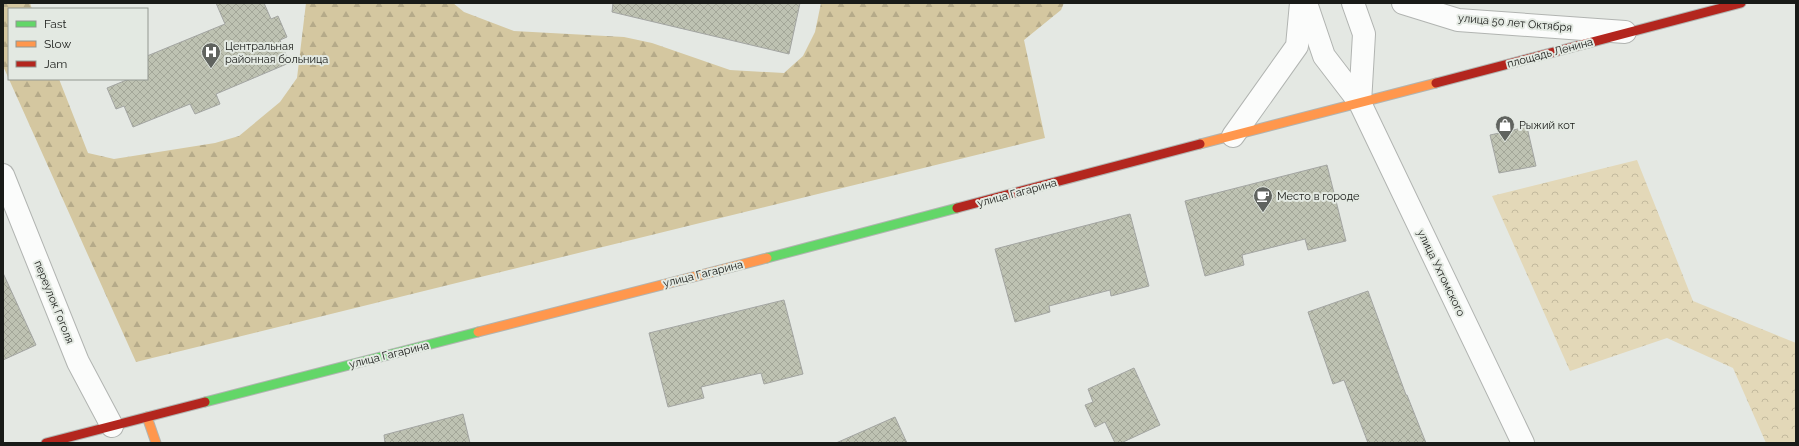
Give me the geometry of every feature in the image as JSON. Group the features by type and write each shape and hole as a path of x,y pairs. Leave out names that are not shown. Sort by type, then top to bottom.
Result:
{"main road":[{"name":"площадь Ленина","path":"1360,103 1741,3"},
{"name":"улица Гагарина","path":"46,443 1360,103"},
{"path":"147,417 156,443"}],"street":[{"path":"1233,136 1297,46 1301,3"},
{"path":"1306,3 1324,56 1360,103"},
{"path":"1353,3 1364,34 1360,103"},
{"name":"улица 50 лет Октября","path":"1403,3 1458,20 1630,32"},
{"name":"улица Ухтомского","path":"1360,103 1523,443"},
{"name":"переулок Гоголя","path":"3,175 78,362 112,426"}],"green space":[{"path":"3,3 30,3 32,8 8,8 8,77 3,66"},
{"path":"306,3 453,3 464,12 514,31 624,37 652,43 730,70 784,73 803,56 815,32 821,3 1064,3 1061,10 1024,40 1045,138 136,362 9,80 59,80 88,153 114,159 215,143 239,136 280,102 297,78"},
{"path":"1637,160 1693,301 1796,343 1796,443 1766,443 1733,368 1667,338 1570,371 1492,196"}],"building":[{"name":"Центральная районная больница","path":"216,3 264,3 271,19 278,16 287,37 280,40 289,63 216,94 220,104 195,114 190,104 133,127 124,106 116,109 107,88 127,80 148,80 148,56 225,24"},
{"path":"613,3 800,3 789,54 612,12"},
{"path":"1527,127 1536,166 1499,173 1490,135"},
{"path":"1327,165 1346,241 1308,250 1305,239 1242,255 1244,265 1205,276 1185,201"},
{"path":"1130,214 1149,286 1111,296 1110,290 1049,306 1050,312 1015,322 995,249"},
{"path":"3,273 36,345 3,360"},
{"path":"1368,291 1406,395 1426,443 1368,443 1344,380 1333,384 1308,312"},
{"path":"784,300 803,374 764,384 761,373 701,387 704,398 668,407 649,333"},
{"path":"1134,368 1160,425 1121,443 1115,443 1105,422 1095,427 1085,405 1093,402 1088,389"},
{"path":"463,414 470,443 385,443 384,435"},
{"path":"895,417 907,443 836,443"}],"traffic: fast":[{"path":"767,258 957,208"},
{"path":"205,402 478,332"}],"traffic: slow":[{"path":"1200,144 1436,83"},
{"path":"478,332 767,258"},
{"path":"147,417 156,443"}],"traffic: jam":[{"path":"1436,83 1741,3"},
{"path":"957,208 1200,144"},
{"path":"46,443 205,402"}],"place":[{"name":"Центральная районная больница","path":"211,69"},
{"name":"Рыжий кот","path":"1505,142"},
{"name":"Место в городе","path":"1263,213"}]}
